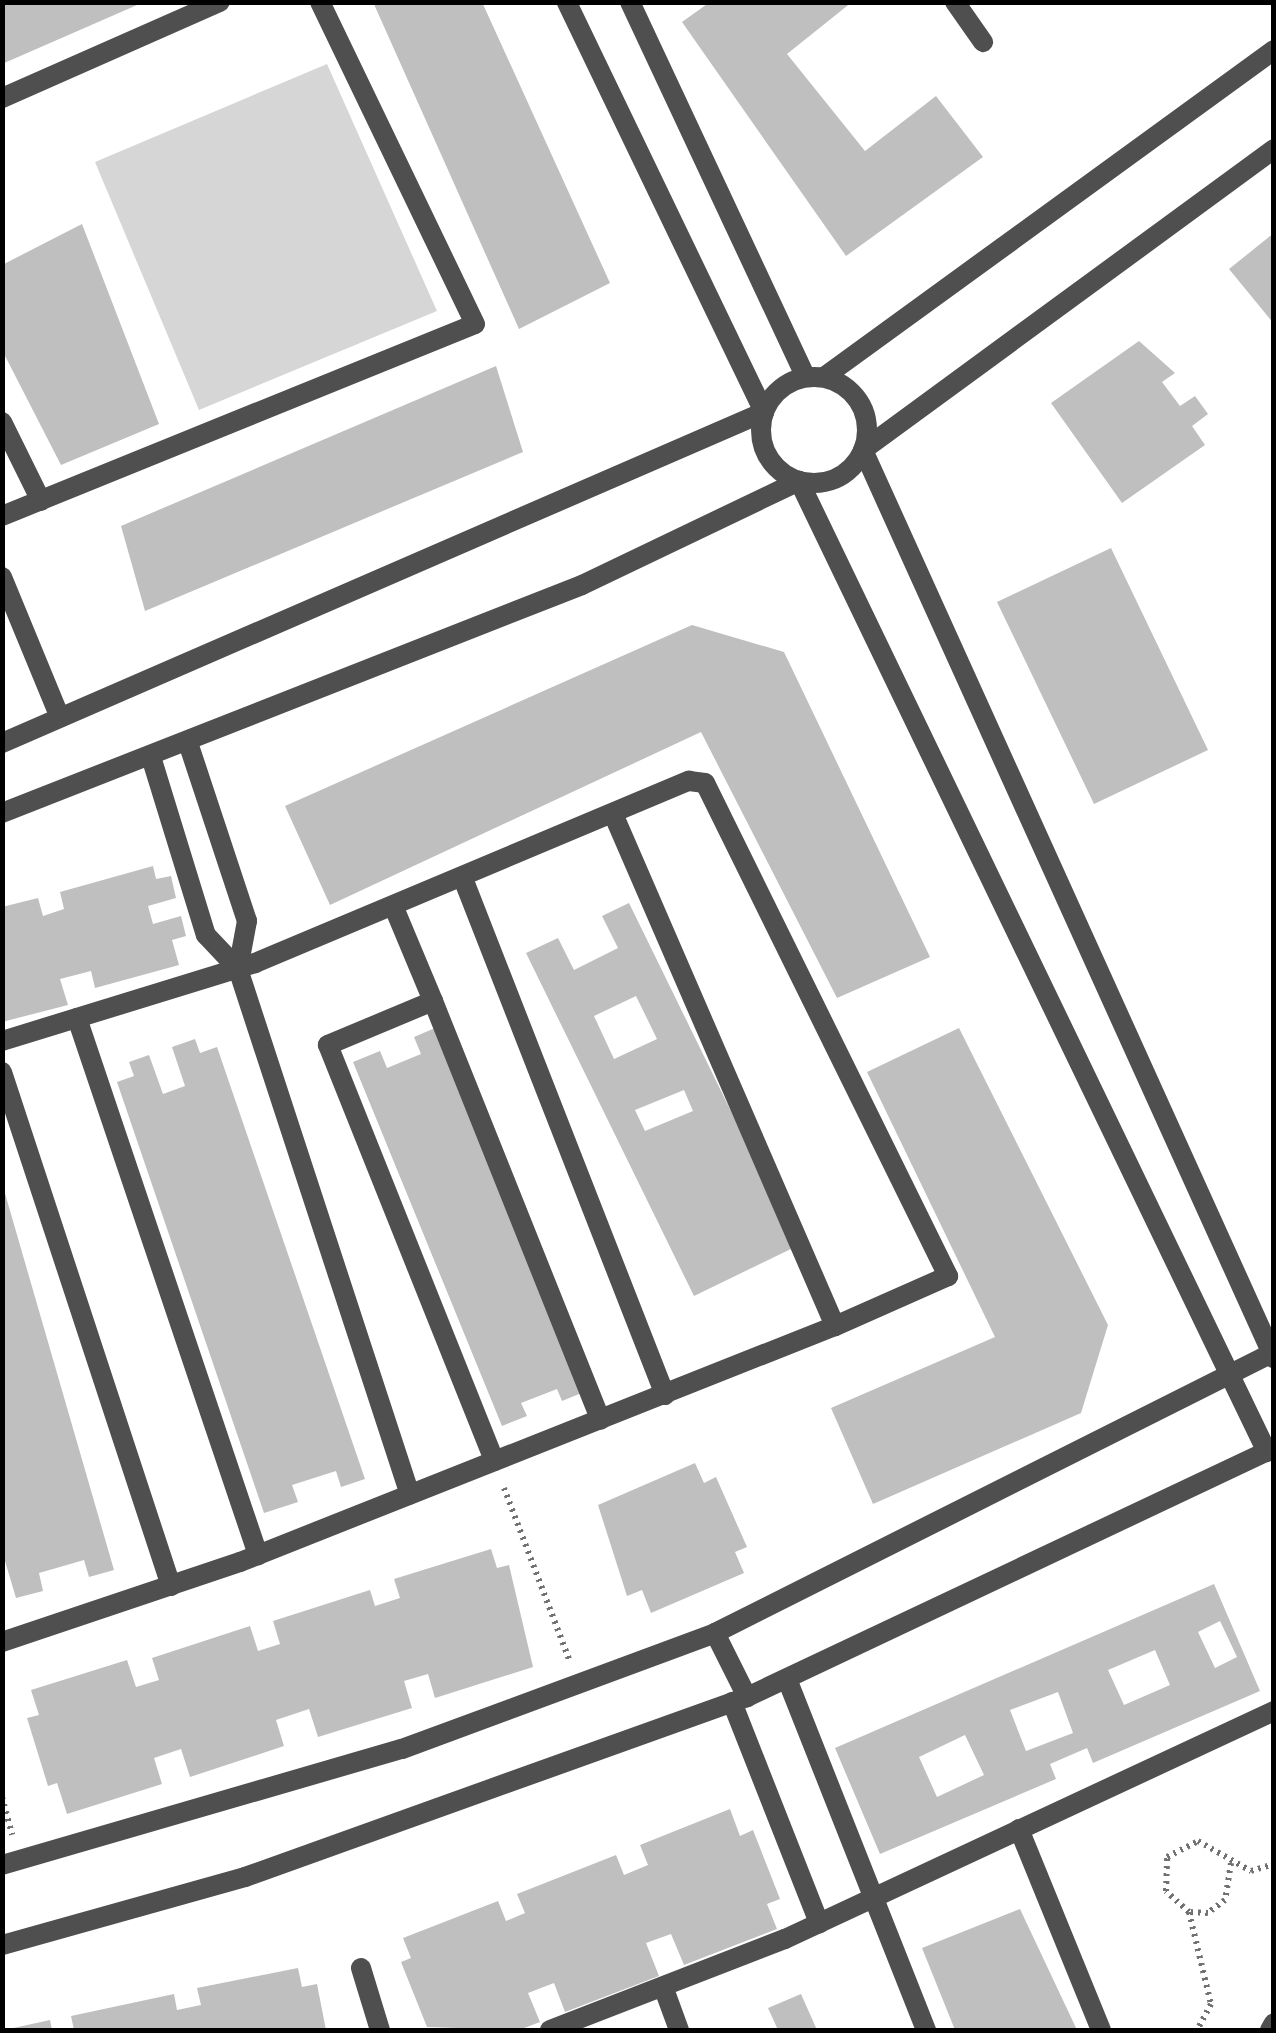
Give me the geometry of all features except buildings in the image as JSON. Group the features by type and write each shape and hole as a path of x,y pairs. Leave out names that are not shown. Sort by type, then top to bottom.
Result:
{"street":[{"path":"2,98 220,2"},
{"path":"2,516 475,324 320,2"},
{"path":"2,1945 245,1877 739,1700 1270,1450 799,481 771,461 764,412 567,2"},
{"path":"955,2 982,42"},
{"path":"2,1865 402,1749 716,1633 1273,1354 863,450 861,404 815,377 633,4"},
{"path":"2,743 764,412 773,395 815,377 1274,50"},
{"path":"2,813 189,746 582,585 799,481 829,480 863,450 1274,149"},
{"path":"2,422 41,501"},
{"path":"2,576 60,718"},
{"path":"189,746 247,921 238,969"},
{"path":"152,760 206,934 238,969 410,1495"},
{"path":"2,1042 238,969 396,910 689,781 717,798 948,1276 665,1395 258,1555 3,1638"},
{"path":"614,816 835,1326"},
{"path":"464,881 665,1395"},
{"path":"396,910 600,1420"},
{"path":"433,1001 328,1045 494,1461"},
{"path":"77,1018 258,1555"},
{"path":"2,1072 171,1586"},
{"path":"716,1633 819,1923"},
{"path":"787,1679 926,2030"},
{"path":"550,2030 664,1989 819,1923 1274,1710"},
{"path":"1019,1829 1101,2030"},
{"path":"361,1968 380,2030"},
{"path":"664,1989 680,2030"},
{"path":"1270,2030 1274,2023"}],"path":[{"path":"494,1461 578,1684"},
{"path":"1197,2030 1212,2004 1189,1912 1166,1891 1167,1856 1198,1841 1231,1864 1251,1872 1274,1864"},
{"path":"1189,1912 1225,1900 1231,1864"}],"shaded area":[{"path":"327,64 437,311 199,410 95,162"}]}
